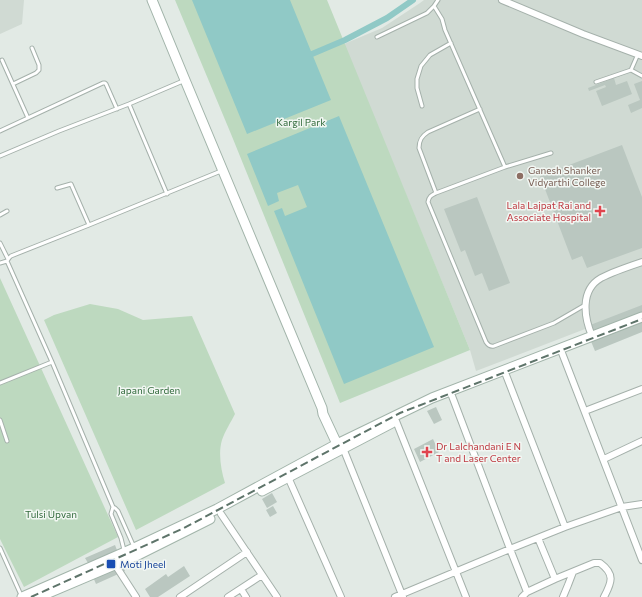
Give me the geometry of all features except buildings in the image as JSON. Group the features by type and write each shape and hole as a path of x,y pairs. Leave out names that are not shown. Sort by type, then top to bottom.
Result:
{"main road":[{"path":"152,0 184,80 322,408 326,413 340,444"},
{"path":"22,597 136,552 221,514 288,477 340,444 396,421 434,403 506,375 527,364 592,336 642,317"},
{"path":"41,597 113,561 124,552 136,552 340,444 432,398 562,353 642,322"}],"street":[{"path":"502,0 583,34 640,55"},
{"path":"592,336 587,323 585,305 589,289 595,282 602,278 642,262"},
{"path":"562,353 642,560"},
{"path":"506,375 565,528"},
{"path":"585,411 642,388"},
{"path":"452,396 527,592"},
{"path":"396,421 466,597"},
{"path":"604,459 642,441"},
{"path":"340,444 403,595"},
{"path":"288,477 341,597"},
{"path":"394,597 403,595 456,571 538,538 622,507 642,504"},
{"path":"221,514 277,597"},
{"path":"538,538 555,579"},
{"path":"180,597 247,552"},
{"path":"113,561 136,597"},
{"path":"522,597 527,592 555,579 600,562 610,574 611,580 604,597"},
{"path":"562,597 572,572"},
{"path":"228,597 262,575"},
{"path":"240,589 246,597"}],"lane":[{"path":"377,37 422,16 434,6 438,0"},
{"path":"434,6 442,19 505,167"},
{"path":"422,106 417,88 417,79 421,66 430,55 451,43"},
{"path":"13,84 36,73 39,70 39,65 32,48"},
{"path":"596,82 630,70 640,55"},
{"path":"2,60 28,118"},
{"path":"630,70 642,76"},
{"path":"0,156 59,131 117,109 184,80"},
{"path":"0,131 103,83 106,84 117,109"},
{"path":"129,104 167,194"},
{"path":"436,193 419,148 420,139 428,132 480,109"},
{"path":"551,153 505,167 436,193 428,198 428,202 488,345 494,346 554,323 585,305"},
{"path":"0,262 7,260 11,256 223,170"},
{"path":"57,188 71,184 89,225"},
{"path":"0,215 7,212"},
{"path":"0,243 113,507 118,511 136,552"},
{"path":"0,383 52,362"},
{"path":"0,420 7,441"},
{"path":"113,507 111,514 121,538 124,552"},
{"path":"0,548 22,597"}],"shaded area":[{"path":"0,0 24,0 22,24 0,34"},
{"name":"Ganesh Shanker Vidyarthi College","path":"424,0 642,0 642,307 476,371 470,350 344,44 382,28"}],"green space":[{"name":"Kargil Park","path":"175,0 327,0 470,350 340,403"},
{"name":"Tulsi Upvan","path":"0,278 118,537 24,587 0,539"},
{"name":"Japani Garden","path":"90,304 118,309 143,320 192,316 235,414 222,440 220,450 220,462 225,483 136,530 44,320 54,315"}],"water":[{"path":"192,0 290,0 331,100 247,134"},
{"path":"339,116 434,347 344,384 274,211 282,208 285,216 307,207 298,185 277,193 279,201 268,206 247,154"}],"waterway":[{"path":"312,54 345,40 387,18 413,0"}],"railway":[{"path":"31,597 184,528 400,413 642,319"}],"place":[{"name":"Ganesh Shanker Vidyarthi College","path":"520,176"},
{"name":"Lala Lajpat Rai and Associate Hospital","path":"600,211"},
{"name":"Dr Lalchandani E N T and Laser Center","path":"427,452"},
{"name":"Moti Jheel","path":"111,564"}]}
